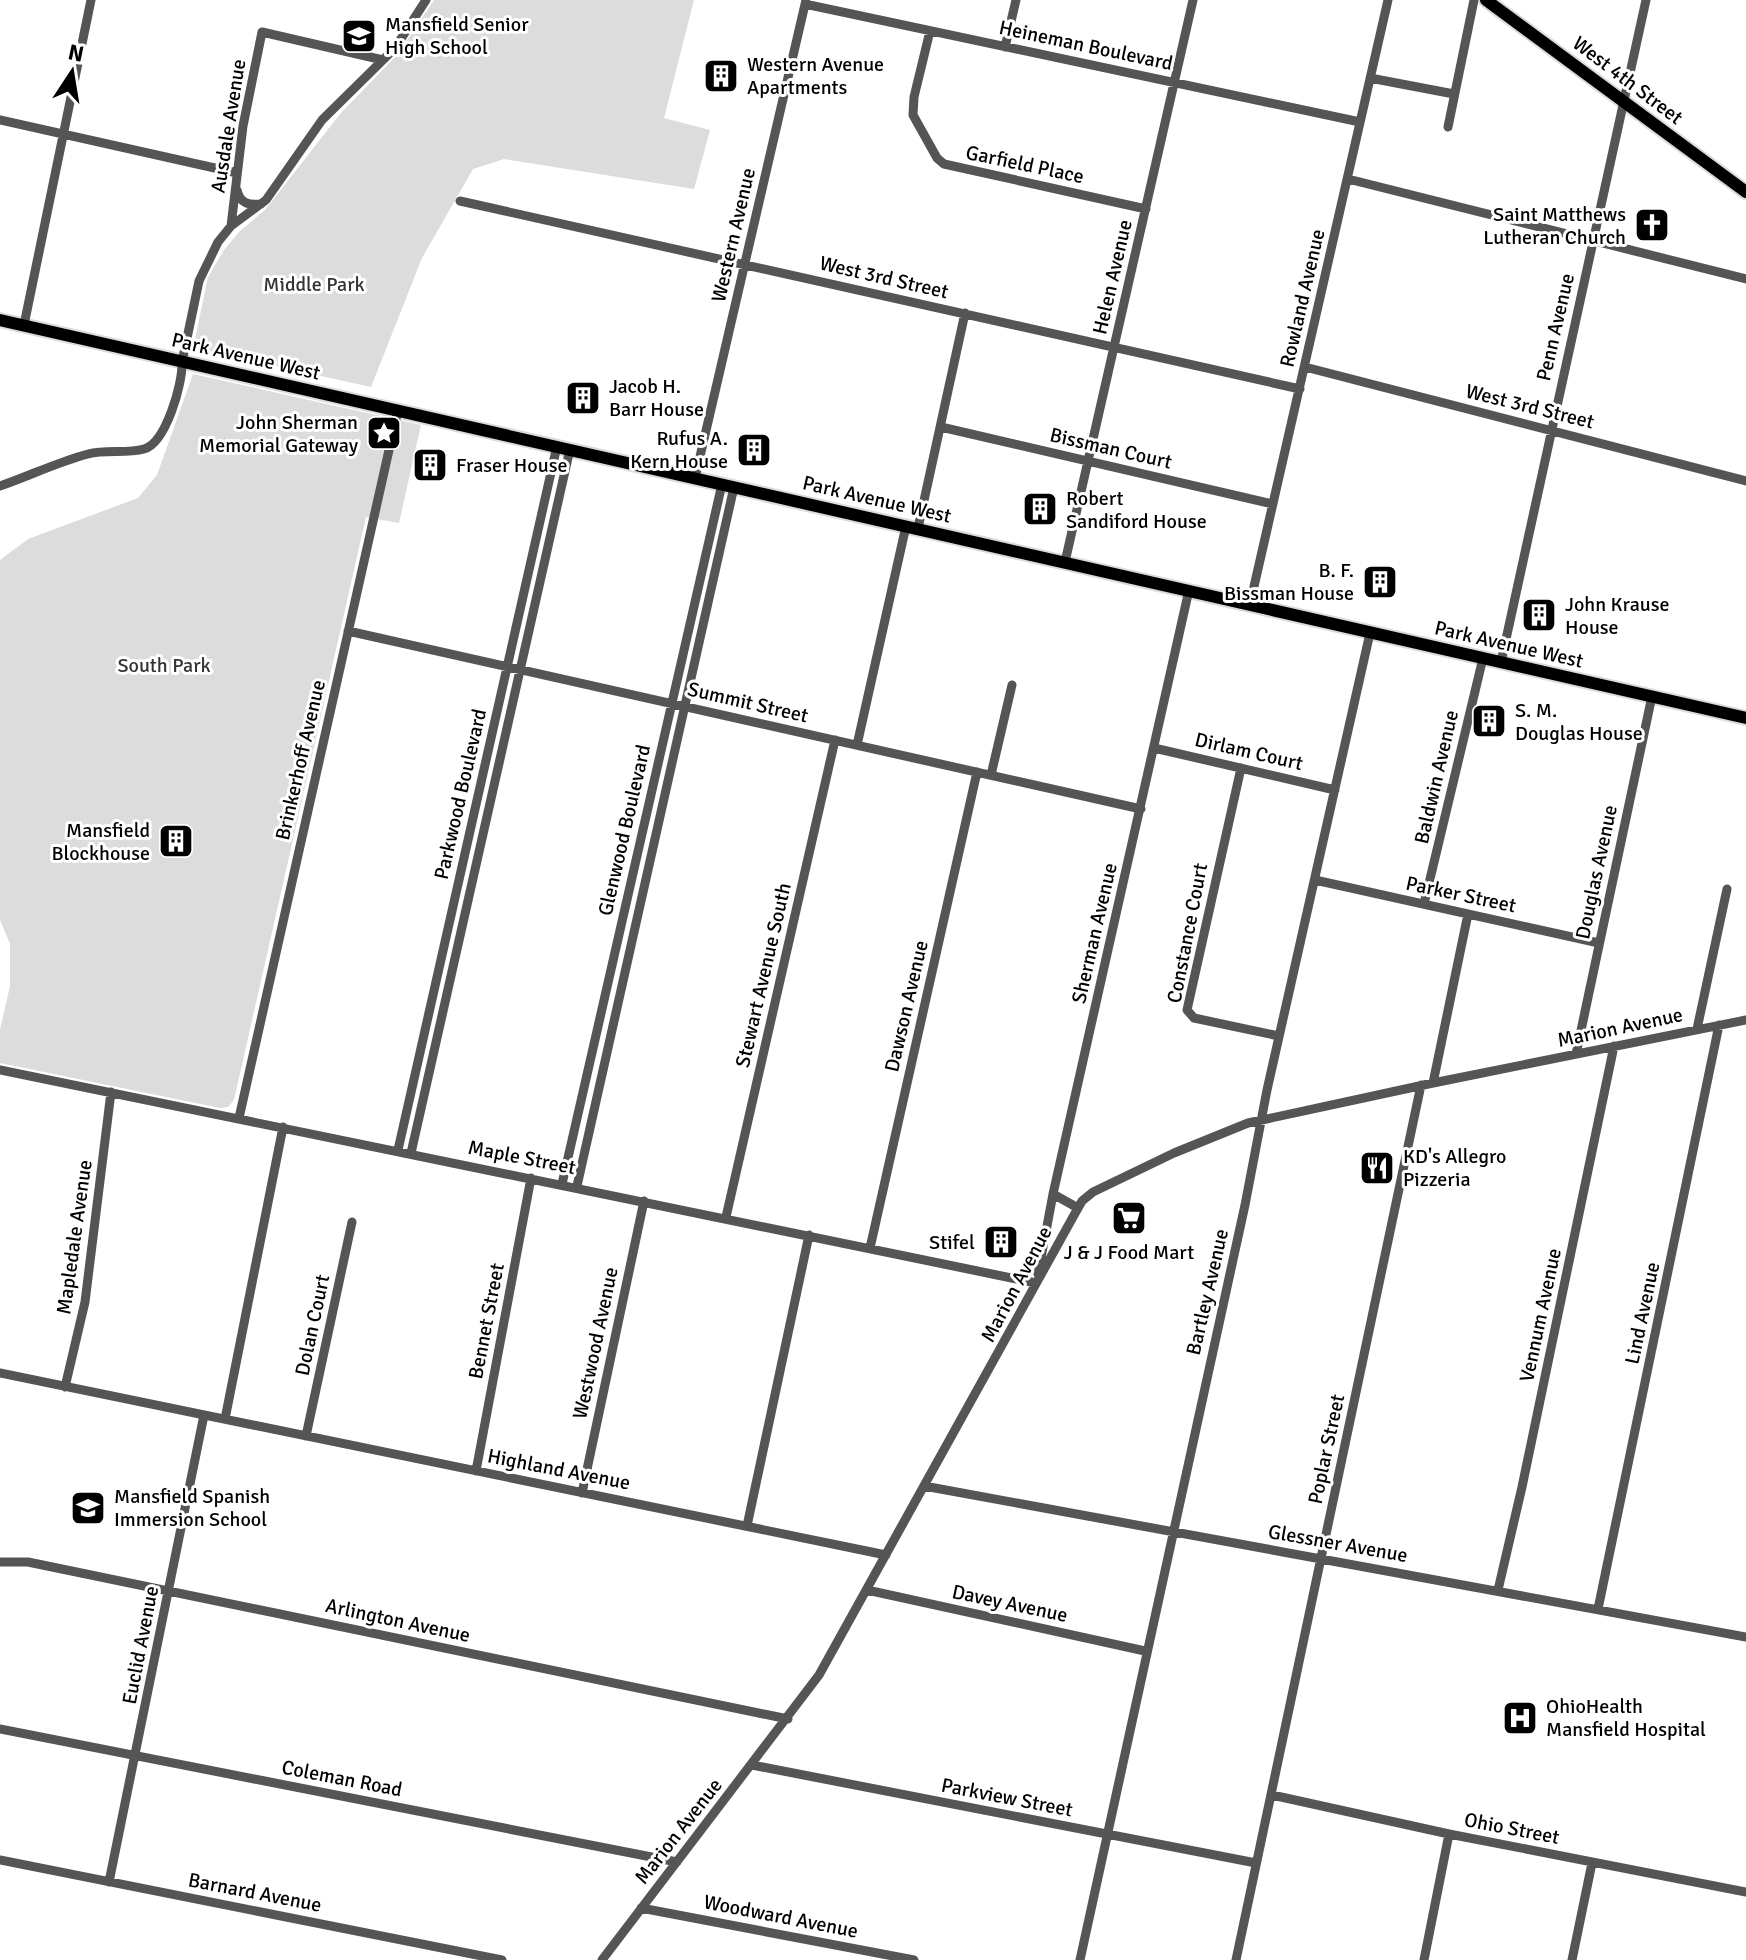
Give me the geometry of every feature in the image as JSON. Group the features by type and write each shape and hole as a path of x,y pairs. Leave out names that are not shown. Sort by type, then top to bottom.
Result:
{"main road":[{"name":"West 4th Street","path":"1486,0 1746,192"},
{"name":"Park Avenue West","path":"0,320 1746,718"}],"street":[{"path":"24,325 91,0"},
{"path":"0,486 88,454 149,448 164,431 183,375 182,362 199,281 218,242 231,226 261,204 322,120 401,40 426,0"},
{"path":"1005,47 1016,0"},
{"name":"Helen Avenue","path":"1065,562 1193,0"},
{"name":"Rowland Avenue","path":"1250,604 1388,0"},
{"path":"1448,127 1474,0"},
{"name":"Penn Avenue","path":"1501,662 1646,0"},
{"name":"Heineman Boulevard","path":"805,2 1360,122"},
{"name":"Western Avenue","path":"695,478 805,2"},
{"name":"Garfield Place","path":"930,31 914,97 913,115 937,158 944,164 1146,209"},
{"name":"Ausdale Avenue","path":"231,226 243,126 262,32 383,60"},
{"path":"1370,78 1454,94"},
{"path":"0,120 236,178 241,200 251,205 261,204"},
{"path":"1348,179 1746,279"},
{"name":"West 3rd Street","path":"460,201 1300,389"},
{"path":"857,745 912,527 941,427 965,313"},
{"name":"West 3rd Street","path":"1305,367 1746,481"},
{"name":"Brinkerhoff Avenue","path":"239,1118 398,410"},
{"name":"Bissman Court","path":"941,427 1273,504"},
{"path":"411,1153 520,669 564,448"},
{"name":"Parkwood Boulevard","path":"398,1150 507,667 564,448"},
{"name":"Glenwood Boulevard","path":"562,1184 672,704 728,486"},
{"name":"Glenwood Boulevard","path":"577,1186 686,707 728,486"},
{"name":"Sherman Avenue","path":"1036,1283 1053,1194 1189,590"},
{"name":"Summit Street","path":"348,631 1141,809"},
{"name":"Bartley Avenue","path":"1080,1960 1279,1036 1370,633"},
{"name":"Baldwin Avenue","path":"1424,904 1483,658"},
{"path":"991,775 1012,685"},
{"name":"Douglas Avenue","path":"1576,1054 1652,696"},
{"name":"Stewart Avenue South","path":"726,1217 835,740"},
{"name":"Dirlam Court","path":"1154,748 1335,790"},
{"name":"Constance Court","path":"1241,768 1187,1010 1194,1018 1279,1036"},
{"name":"Dawson Avenue","path":"870,1248 977,772"},
{"name":"Parker Street","path":"1315,880 1599,943"},
{"path":"1697,1029 1727,889"},
{"path":"1433,1083 1468,914"},
{"name":"Marion Avenue","path":"602,1960 819,1675 1078,1208 1093,1192 1217,1135 1263,1119 1746,1020"},
{"name":"Lind Avenue","path":"1598,1609 1719,1025"},
{"name":"Vennum Avenue","path":"1498,1590 1614,1046"},
{"name":"Maple Street","path":"0,1070 577,1186 1036,1283"},
{"name":"Poplar Street","path":"1236,1960 1421,1085"},
{"name":"Mapledale Avenue","path":"65,1387 85,1302 111,1092"},
{"path":"225,1419 283,1127"},
{"name":"Bennet Street","path":"476,1471 531,1178"},
{"path":"1053,1194 1078,1208"},
{"name":"Westwood Avenue","path":"582,1493 644,1201"},
{"name":"Dolan Court","path":"306,1436 352,1222"},
{"path":"747,1526 809,1235"},
{"path":"0,1373 204,1415"},
{"name":"Highland Avenue","path":"204,1415 886,1555"},
{"name":"Euclid Avenue","path":"109,1882 204,1415"},
{"name":"Glessner Avenue","path":"924,1486 1746,1637"},
{"name":"Arlington Avenue","path":"0,1562 28,1562 788,1719"},
{"name":"Davey Avenue","path":"867,1590 1145,1651"},
{"name":"Coleman Road","path":"0,1729 677,1862"},
{"name":"Parkview Street","path":"752,1765 1256,1863"},
{"name":"Ohio Street","path":"1272,1795 1449,1834 1746,1892"},
{"path":"1424,1960 1449,1834"},
{"name":"Barnard Avenue","path":"0,1860 502,1960"},
{"path":"1572,1960 1592,1863"},
{"name":"Woodward Avenue","path":"641,1908 914,1960"}],"green space":[{"name":"Middle Park","path":"434,0 694,0 664,118 710,130 694,189 504,159 473,169 422,258 371,387 199,349 195,339 208,277 224,250 239,232 265,210 340,114 397,55"},
{"name":"South Park","path":"193,374 421,425 399,523 366,517 234,1100 228,1107 220,1108 0,1063 0,1030 10,986 10,944 0,920 0,560 28,539 138,498 157,475"}],"place":[{"name":"Mansfield Senior High School","path":"359,36"},
{"name":"Western Avenue Apartments","path":"721,76"},
{"name":"Saint Matthews Lutheran Church","path":"1652,225"},
{"name":"Jacob H. Barr House","path":"583,398"},
{"name":"John Sherman Memorial Gateway","path":"384,433"},
{"name":"Rufus A. Kern House","path":"754,450"},
{"name":"Fraser House","path":"430,465"},
{"name":"Robert Sandiford House","path":"1040,509"},
{"name":"B. F. Bissman House","path":"1380,582"},
{"name":"John Krause House","path":"1539,615"},
{"name":"S. M. Douglas House","path":"1489,721"},
{"name":"Mansfield Blockhouse","path":"176,841"},
{"name":"KD's Allegro Pizzeria","path":"1377,1168"},
{"name":"J & J Food Mart","path":"1129,1218"},
{"name":"Stifel","path":"1001,1242"},
{"name":"Mansfield Spanish Immersion School","path":"88,1508"},
{"name":"OhioHealth Mansfield Hospital","path":"1520,1718"}]}
